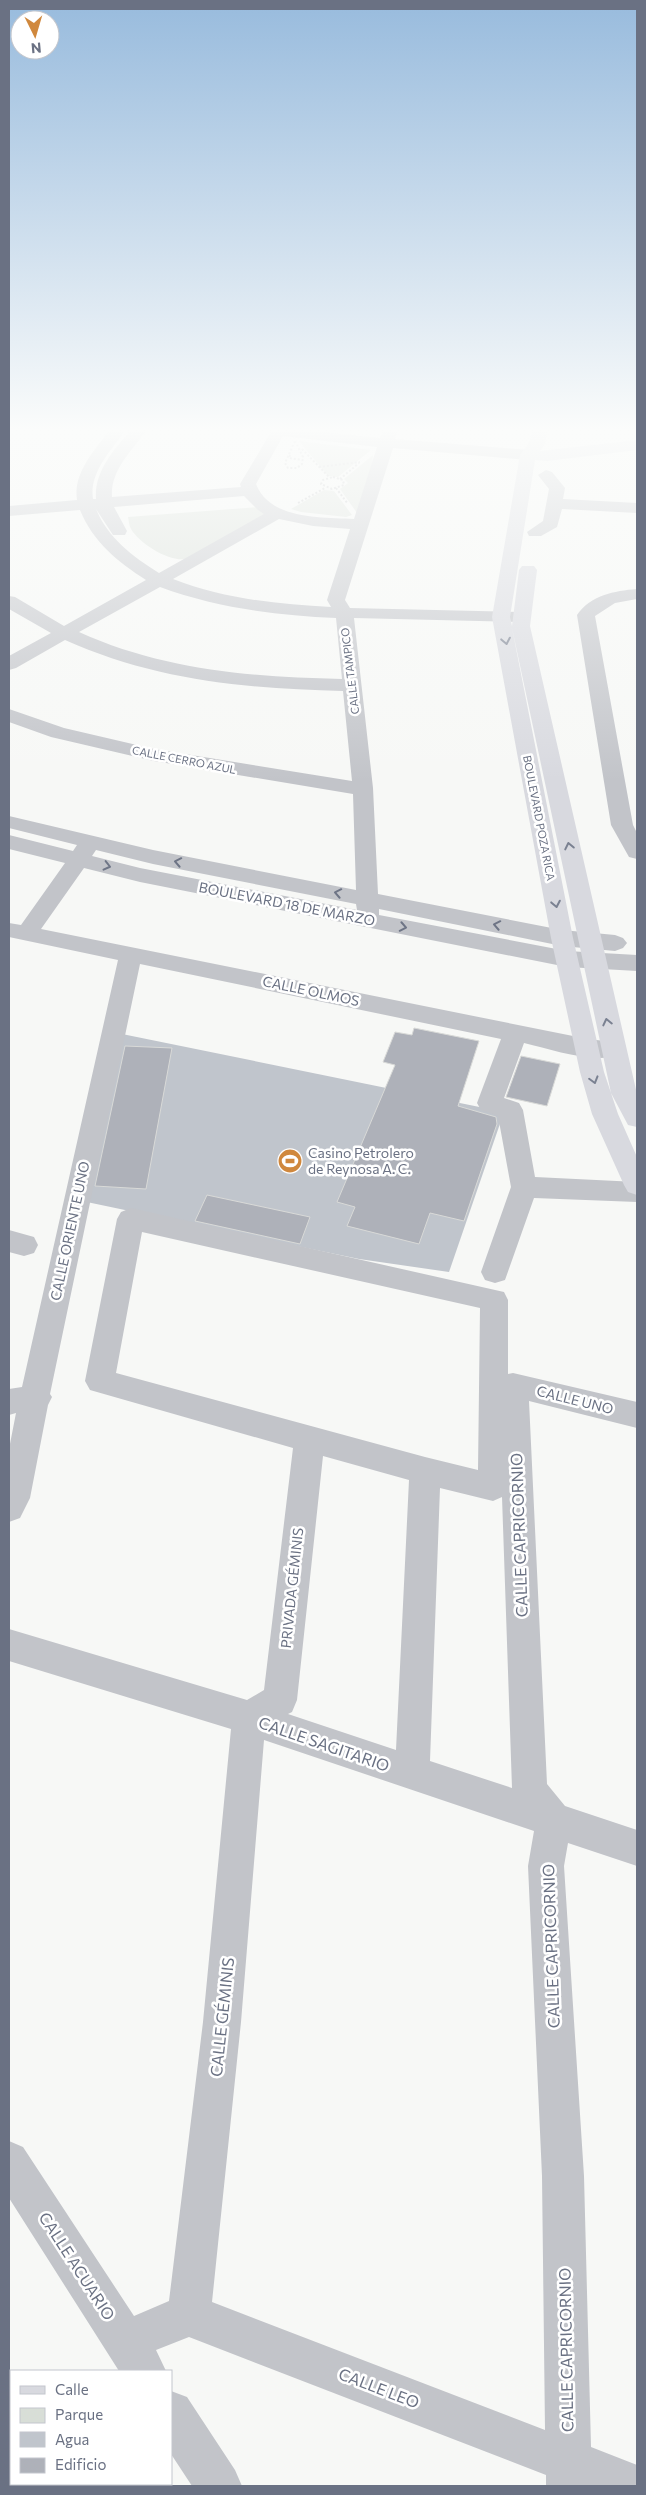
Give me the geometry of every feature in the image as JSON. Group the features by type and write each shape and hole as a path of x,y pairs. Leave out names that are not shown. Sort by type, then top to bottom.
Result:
{"main road":[{"name":"BOULEVARD POZA RICA","path":"522,548 512,611 564,948 599,1097 637,1185"},
{"name":"BOULEVARD POZA RICA","path":"520,562 527,548"},
{"name":"BOULEVARD POZA RICA","path":"512,611 521,626 624,1093 637,1118"}],"street":[{"path":"114,548 117,552 194,592 252,605 512,611"},
{"path":"138,548 166,576"},
{"path":"9,664 215,548"},
{"name":"CALLE TAMPICO","path":"355,548 340,606 352,685 363,788 368,910"},
{"path":"637,594 619,595 598,603 586,615 622,825 637,852"},
{"path":"9,601 64,633 128,656 196,675 234,680 352,685"},
{"name":"CALLE CERRO AZUL","path":"9,715 58,733 154,755 342,788 363,788"},
{"name":"BOULEVARD 18 DE MARZO","path":"9,822 140,875 368,910 564,948 591,950"},
{"name":"BOULEVARD 18 DE MARZO","path":"9,842 84,851"},
{"path":"17,932 84,851"},
{"name":"CALLE OLMOS","path":"17,932 515,1034 588,1048 614,1049"},
{"path":"591,950 637,946"},
{"path":"591,950 637,963"},
{"name":"CALLE ORIENTE UNO","path":"9,1508 14,1498 23,1399 62,1264 131,954"},
{"path":"495,1272 524,1187 510,1110 490,1103 515,1034"},
{"path":"524,1187 637,1192"},
{"path":"132,1219 494,1300 493,1487 425,1471 100,1381 132,1219"},
{"name":"CALLE UNO","path":"513,1384 637,1415"},
{"name":"CALLE CAPRICORNIO","path":"513,1384 530,1790 554,1821 546,1866 563,2176 569,2473"},
{"name":"PRIVADA GÉMINIS","path":"248,1718 280,1700 309,1440"},
{"path":"412,1774 425,1471"},
{"name":"CALLE SAGITARIO","path":"9,1645 248,1718 637,1848"},
{"name":"CALLE GÉMINIS","path":"189,2315 222,2022 248,1718"},
{"name":"CALLE ACUARIO","path":"9,2161 135,2356"},
{"path":"135,2356 189,2315"},
{"name":"CALLE LEO","path":"189,2315 569,2473 633,2486"},
{"path":"172,2415 219,2486"}],"green space":[{"path":"152,548 205,548 186,559 172,558"}],"water":[{"name":"Casino Petrolero de Reynosa A. C.","path":"122,1034 504,1112 449,1272 359,1259 82,1201"}],"building":[{"path":"414,1028 479,1041 458,1106 496,1117 497,1124 464,1221 430,1213 419,1244 347,1226 355,1207 337,1202 395,1065 383,1062 395,1032 412,1035"},
{"path":"125,1046 172,1048 146,1189 95,1186"},
{"path":"521,1056 560,1064 547,1106 506,1097"},
{"path":"207,1195 310,1217 300,1244 195,1221"}],"place":[{"name":"Casino Petrolero de Reynosa A. C.","path":"290,1161"}]}
